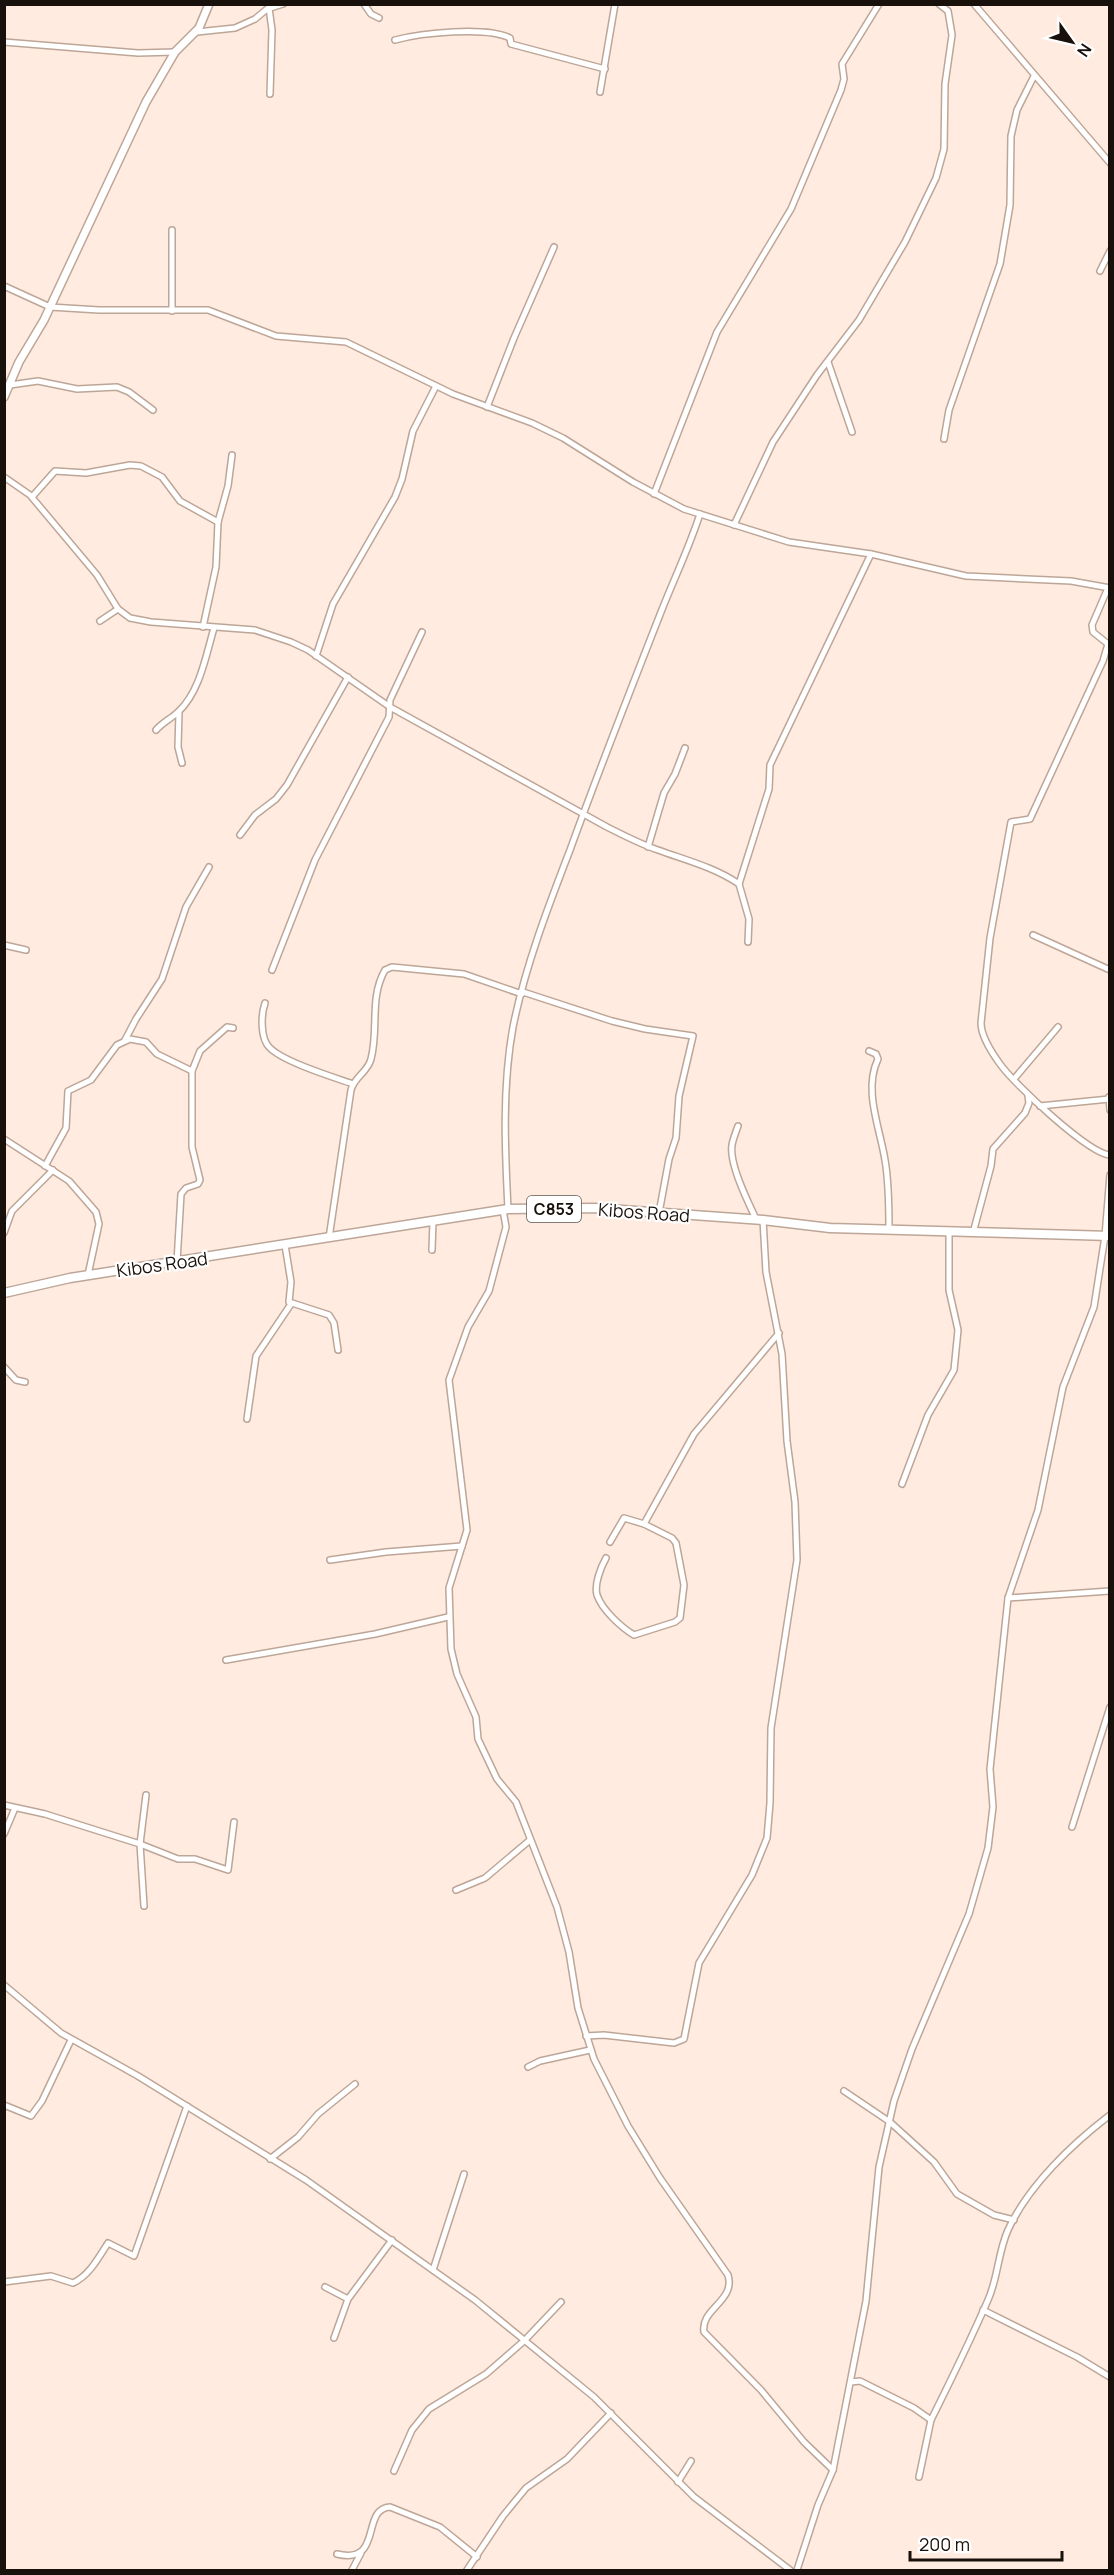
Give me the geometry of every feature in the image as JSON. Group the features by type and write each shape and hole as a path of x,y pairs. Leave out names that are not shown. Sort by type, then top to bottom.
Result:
{"main road":[{"name":"Kibos Road","path":"4,1293 41,1283 88,1275 506,1210 594,1208 759,1220 830,1228 1107,1236"}],"street":[{"path":"4,398 19,362 50,307 146,102 175,52 197,32 208,4"},
{"path":"197,32 235,28 250,22 269,8 283,4"},
{"path":"364,4 371,14 379,18"},
{"path":"600,92 615,4"},
{"path":"654,494 717,333 791,209 841,90 844,79 842,64 879,4"},
{"path":"734,525 772,442 881,285 939,171 945,133 945,84 952,35 948,11 939,4"},
{"path":"974,4 1110,163"},
{"path":"269,8 272,30 270,94"},
{"path":"395,40 413,35 488,32 510,38 512,44 605,69"},
{"path":"4,42 138,53 175,52"},
{"path":"944,439 949,410 1000,264 1010,205 1011,136 1017,110 1034,76"},
{"path":"172,230 172,311"},
{"path":"487,407 554,247"},
{"path":"1100,271 1110,251"},
{"path":"4,286 50,307 208,310 276,336 346,342 436,386 532,423 563,438 654,494 700,514 796,544 871,554 972,576 1071,581 1109,588 1092,625 1093,632 1108,644 1103,661 1030,819 1011,822 990,938 981,1023 983,1034 999,1063 1028,1096 1071,1132 1103,1153 1110,1155"},
{"path":"828,362 852,432"},
{"path":"10,386 38,381 77,389 117,387 129,392 153,410"},
{"path":"316,656 333,604 395,497 402,479 413,431 436,386"},
{"path":"203,627 217,557 218,522 228,486 232,455"},
{"path":"32,497 55,471 101,472 135,465 155,472 180,501 218,522"},
{"path":"4,477 32,497 97,575 118,609 134,620 255,630 291,642 348,677 390,707 607,827 648,847 718,872 739,884"},
{"path":"700,514 689,548 662,608 583,813 536,944 513,1027 505,1147 506,1227 489,1291 468,1327 449,1380 467,1513 467,1530 449,1588 448,1617 451,1649 458,1674 476,1717 476,1733 497,1779 516,1802 557,1907 569,1952 578,2008 590,2050 628,2126 660,2178 728,2275 730,2281 728,2292 705,2321 704,2332 761,2390 804,2442 833,2470"},
{"path":"748,942 748,919 739,884 770,789 770,765 871,554"},
{"path":"100,621 118,609"},
{"path":"182,763 178,747 179,712 197,681 214,628"},
{"path":"272,970 315,860 389,717 390,699 422,632"},
{"path":"240,835 255,815 276,799 287,785 348,677"},
{"path":"156,729 179,712"},
{"path":"648,847 664,793 675,774 685,748"},
{"path":"45,1166 66,1128 68,1091 91,1080 110,1053 125,1040 136,1018 162,979 186,907 209,867"},
{"path":"1033,935 1054,947 1110,970"},
{"path":"4,945 26,950"},
{"path":"329,1238 353,1084 371,1060 374,1006 380,980 387,969 464,974 634,1026 693,1036 679,1096 676,1138 669,1159 659,1213"},
{"path":"265,1003 262,1022 270,1049 353,1084"},
{"path":"177,1262 181,1194 186,1188 198,1184 200,1180 192,1147 192,1071 203,1048 227,1027 233,1028"},
{"path":"1014,1079 1058,1028"},
{"path":"125,1040 146,1042 157,1054 192,1071"},
{"path":"869,1051 876,1054 878,1059 873,1068 873,1096 886,1163 889,1230"},
{"path":"974,1233 993,1149 1025,1113 1029,1103 1028,1096"},
{"path":"1040,1106 1109,1097 1110,1110"},
{"path":"586,2036 604,2035 674,2043 684,2039 694,1976 699,1963 752,1875 767,1838 771,1728 793,1594 797,1548 795,1503 787,1441 784,1378 778,1333 759,1220 737,1173 732,1153 738,1126"},
{"path":"4,1139 81,1192 99,1218 98,1236 88,1275"},
{"path":"4,1233 12,1211 52,1170"},
{"path":"797,2571 818,2505 833,2470 851,2384 866,2301 879,2167 894,2102 909,2057 969,1914 988,1848 993,1807 990,1769 1008,1598 1038,1510 1063,1387 1094,1307 1107,1236 1110,1175"},
{"path":"432,1250 433,1221"},
{"path":"902,1484 928,1415 954,1370 958,1330 949,1282 949,1233"},
{"path":"285,1245 291,1282 289,1299 291,1304"},
{"path":"291,1304 329,1315 334,1323 338,1350"},
{"path":"247,1419 256,1356 291,1304"},
{"path":"644,1524 694,1434 778,1333"},
{"path":"4,1367 16,1380 25,1382"},
{"path":"606,1558 599,1569 597,1595 627,1631 634,1635 675,1622 680,1618 684,1585 676,1543 672,1538 644,1524 624,1518 610,1542"},
{"path":"330,1560 462,1545"},
{"path":"1008,1598 1110,1591"},
{"path":"226,1660 375,1634 448,1617"},
{"path":"1072,1827 1110,1707"},
{"path":"144,1906 140,1844 146,1795"},
{"path":"4,1805 140,1844 178,1859 195,1859 228,1870 234,1822"},
{"path":"4,1834 15,1808"},
{"path":"456,1890 486,1878 530,1840"},
{"path":"4,1985 71,2040 187,2106 340,2203 476,2300 611,2413 678,2482 790,2571"},
{"path":"4,2105 32,2116 42,2102 71,2040"},
{"path":"528,2067 540,2061 590,2050"},
{"path":"270,2159 298,2138 318,2114 355,2084"},
{"path":"844,2091 890,2122 934,2162 957,2194 994,2215 1014,2220"},
{"path":"4,2282 51,2276 72,2283 82,2278 108,2242 134,2256 187,2106"},
{"path":"920,2477 932,2420 983,2310 997,2275 1007,2234 1020,2208 1059,2158 1110,2115"},
{"path":"433,2270 464,2174"},
{"path":"334,2338 348,2299 392,2240"},
{"path":"325,2287 348,2299"},
{"path":"394,2471 412,2430 429,2409 486,2374 525,2340 561,2302"},
{"path":"983,2310 1077,2357 1110,2377"},
{"path":"851,2384 851,2381 860,2382 914,2408 932,2420"},
{"path":"467,2571 503,2516 526,2488 567,2459 611,2413"},
{"path":"678,2482 692,2461"},
{"path":"352,2571 378,2512 384,2507 390,2507 440,2527 477,2557"},
{"path":"337,2554 350,2557 361,2553"}]}
